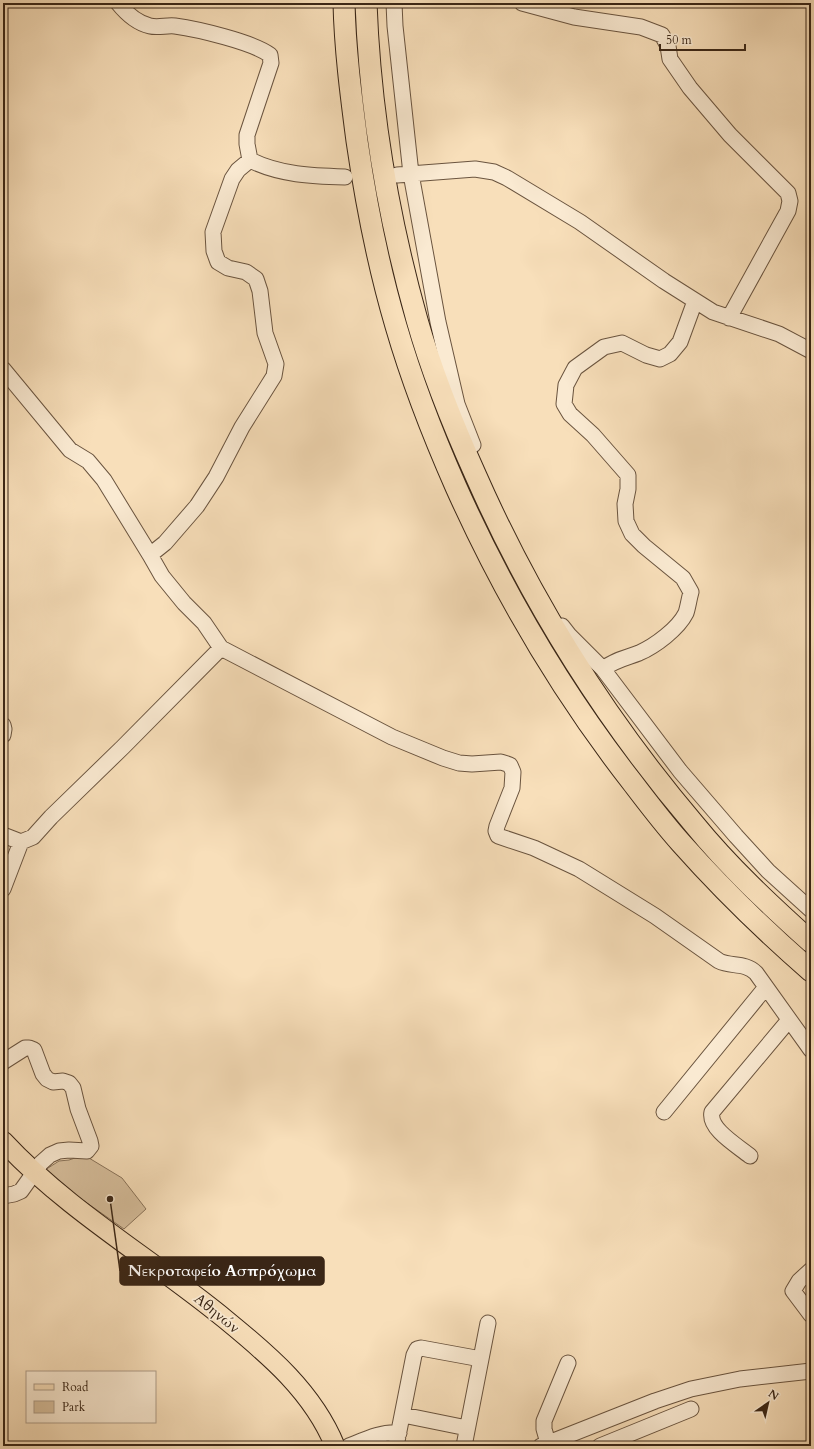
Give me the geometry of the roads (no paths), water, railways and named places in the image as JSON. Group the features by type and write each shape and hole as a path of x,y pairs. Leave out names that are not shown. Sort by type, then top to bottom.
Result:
{"highway":[{"path":"344,3 350,84 370,220 396,327 412,375 444,459 495,569 524,622 559,680 614,760 679,841 713,878 811,972"},
{"path":"366,3 372,83 378,128 392,216 401,257 417,320 431,365 450,416 488,504 515,560 577,668 633,748 670,796 711,844 760,895 811,942"}],"main road":[{"name":"Αθηνών","path":"3,1141 43,1181 213,1309 266,1354 289,1376 313,1405 335,1446"}],"street":[{"path":"118,3 127,13 139,21 151,26 174,26 213,34 263,50 270,55 271,63 247,135 250,160"},
{"path":"394,3 404,174 457,404 508,526 528,569 543,596 555,617 569,635 603,669 667,754 709,804 768,871 811,910"},
{"path":"522,3 574,16 641,27 662,35 668,46 670,59 690,88 730,135 788,193 790,201 788,211 729,318"},
{"path":"250,160 281,172 306,176 345,177"},
{"path":"150,555 165,543 197,506 216,477 242,427 274,376 276,364 264,333 260,291 256,279 246,272 228,268 218,262 214,251 213,232 232,179 238,170 250,160"},
{"path":"404,174 475,170 494,172 507,178 580,222 664,281 714,312 780,334 811,351"},
{"path":"603,669 619,659 638,653 654,645 670,633 686,614 691,592 683,578 644,546 632,534 626,521 625,504 628,489 628,475 593,435 570,414 564,404 566,385 574,368 604,347 622,343 646,355 660,359 670,354 680,342 695,301"},
{"path":"3,369 70,450 88,461 104,480 162,576 184,603 204,623 221,648 392,737 443,758 459,763 472,764 501,762 510,765 513,772 512,788 497,826 496,831 498,836 534,848 579,869 655,916 712,958 722,963 750,968 756,973 811,1050"},
{"path":"3,835 21,842 33,837 51,817 221,648"},
{"path":"3,725 3,735"},
{"path":"3,889 21,842"},
{"path":"664,1112 766,987"},
{"path":"750,1156 717,1129 712,1123 712,1112 789,1020"},
{"path":"3,1062 24,1048 29,1048 34,1050 43,1074 47,1079 53,1082 63,1081 69,1083 73,1088 78,1110 91,1146 87,1151 69,1150 60,1151 50,1155 41,1163 21,1191 3,1196"},
{"path":"811,1270 799,1281 793,1291 811,1316"},
{"path":"464,1446 488,1323"},
{"path":"349,1446 377,1435 387,1433 398,1440 414,1355 418,1349 421,1348 481,1360"},
{"path":"568,1363 544,1421 545,1445 661,1399 691,1389 740,1379 811,1371"},
{"path":"600,1446 690,1409"},
{"path":"403,1415 467,1428"}],"place":[{"name":"Νεκροταφείο Ασπρόχωμα","path":"110,1199"}]}
